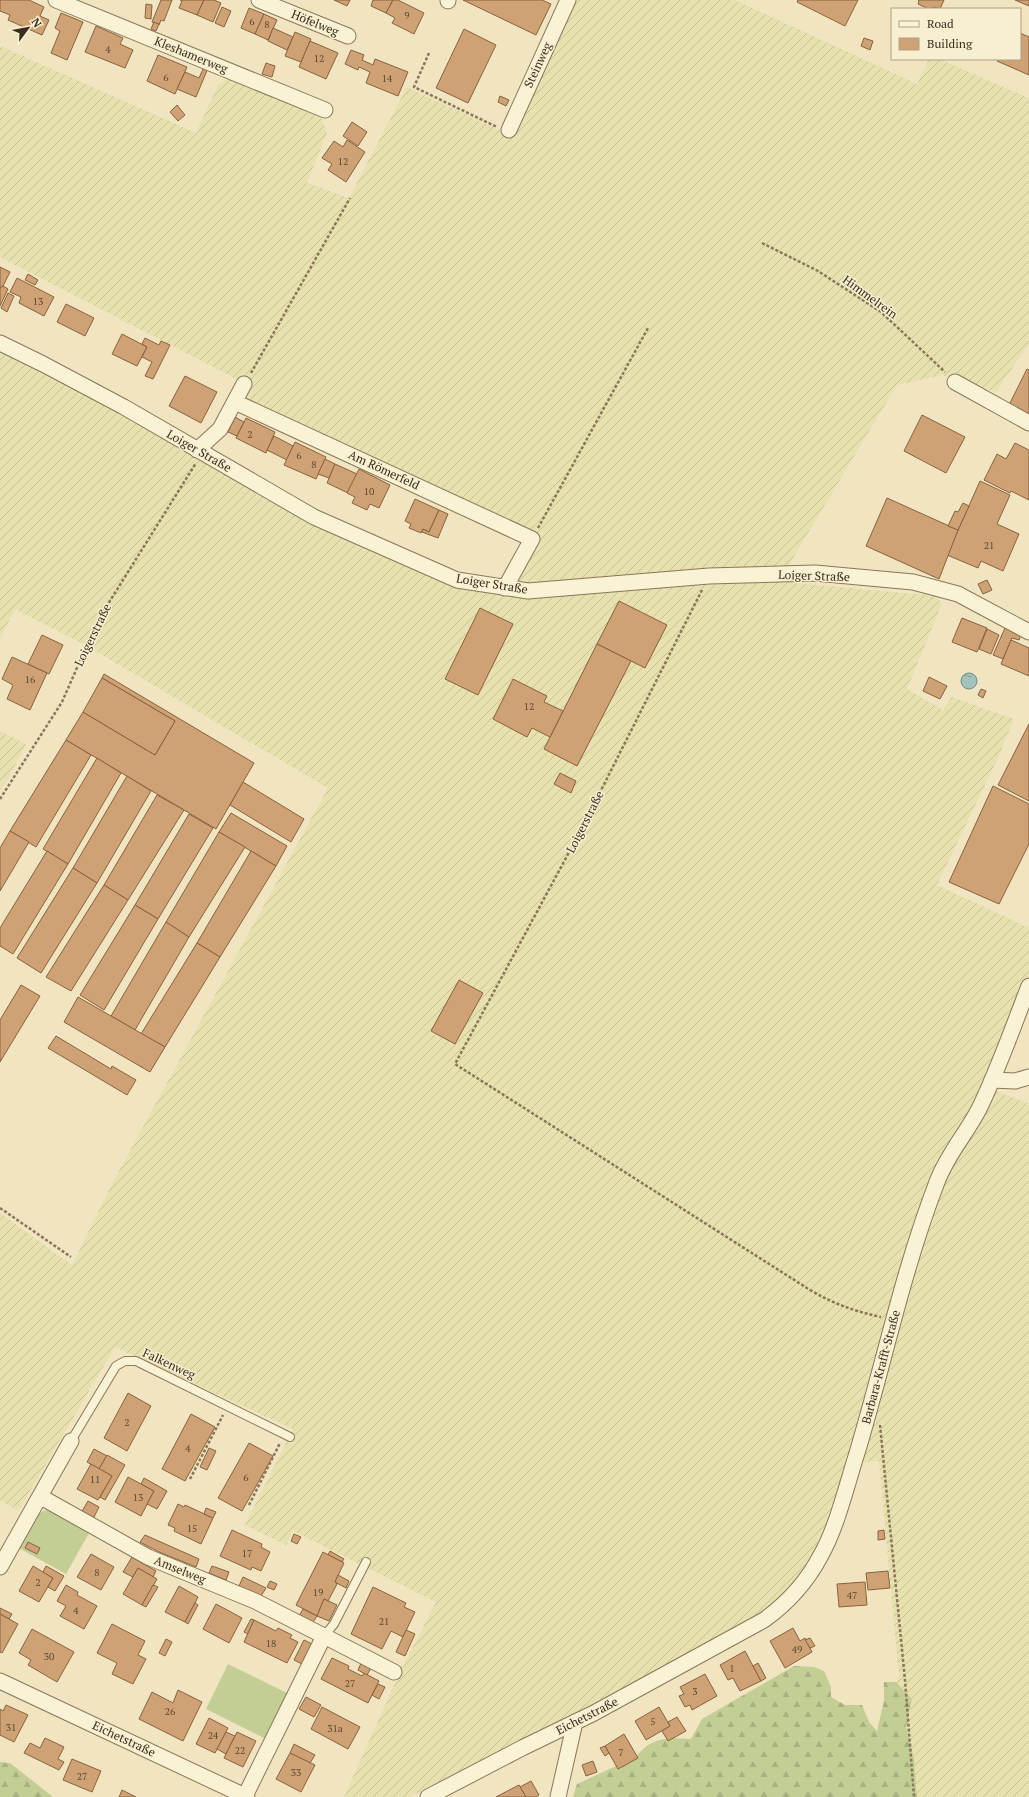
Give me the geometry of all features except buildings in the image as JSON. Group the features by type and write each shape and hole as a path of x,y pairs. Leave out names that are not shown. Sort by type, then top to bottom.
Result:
{"street":[{"name":"Kleshamerweg","path":"56,0 325,110"},
{"name":"Höfelweg","path":"259,0 348,36"},
{"name":"Steinweg","path":"509,130 568,0"},
{"name":"Loiger Straße","path":"0,343 43,364 117,404 314,517 457,580 528,591 709,576 815,573 913,582 958,594 1029,632"},
{"path":"955,382 1029,423"},
{"path":"200,451 220,429 244,384"},
{"name":"Am Römerfeld","path":"235,402 532,539"},
{"path":"505,588 532,539"},
{"name":"Barbara-Krafft-Straße","path":"744,1631 776,1612 793,1596 805,1582 822,1554 832,1531 872,1402 893,1319 937,1180 978,1111 992,1080 1029,986"},
{"path":"992,1080 1015,1081 1029,1077"},
{"path":"0,1567 41,1497 71,1441"},
{"name":"Amselweg","path":"41,1497 148,1557 255,1601 394,1672"},
{"name":"Eichetstraße","path":"428,1797 594,1713 744,1631"},
{"path":"246,1797 324,1636"},
{"name":"Eichetstraße","path":"0,1681 246,1797"},
{"path":"558,1797 575,1722"}],"lane":[{"name":"Falkenweg","path":"71,1441 116,1366 124,1361 136,1361 287,1435"},
{"path":"324,1636 334,1624 366,1562"}],"path":[{"path":"429,53 414,87 504,130 509,130"},
{"path":"244,384 350,198"},
{"name":"Himmelrein","path":"762,243 818,271 881,312 955,382"},
{"path":"532,539 648,328"},
{"name":"Loigerstraße","path":"0,799 62,702 98,620 200,451"},
{"name":"Loigerstraße","path":"709,576 581,830 455,1064 833,1303 857,1312 893,1319"},
{"path":"0,1208 72,1257"},
{"path":"190,1479 228,1406"},
{"path":"879,1418 883,1441 914,1797"},
{"path":"249,1505 287,1435"}],"shaded area":[{"path":"575,0 735,0 917,84 929,60 941,60 1029,98 1029,343 996,392 942,375 897,385 787,568 786,582 935,596 942,603 907,689 943,710 952,697 1014,719 997,760 937,885 1029,928 1029,1001 994,1090 1029,1104 1029,1797 917,1797 914,1758 906,1727 912,1699 896,1682 899,1677 879,1461 846,1464 832,1511 812,1555 784,1596 742,1626 585,1709 510,1745 410,1797 344,1797 401,1670 436,1602 293,1531 286,1545 245,1525 293,1429 115,1347 18,1511 0,1500 0,1213 72,1265 114,1180 328,788 85,645 15,609 0,639 0,336 279,493 457,573 511,583 537,537 239,399 246,384 0,257 0,46 196,133 218,85 229,78 319,111 327,133 307,183 349,198 407,87 510,135"},
{"path":"0,731 26,744 8,779 0,790"}],"green space":[{"path":"48,1510 55,1512 89,1533 66,1574 17,1547 29,1525 37,1515"},
{"path":"228,1664 289,1694 266,1739 206,1709"},
{"path":"794,1666 814,1667 824,1671 831,1687 831,1697 845,1705 862,1705 869,1722 877,1731 884,1701 884,1682 896,1682 912,1699 906,1727 914,1758 917,1797 573,1797 577,1784 616,1766 632,1762 644,1748 657,1741 672,1738 691,1739 702,1719"},
{"path":"0,1762 10,1763 53,1797 0,1797"}],"water":[{"path":"969,673 975,675 977,681 975,687 969,689 963,687 961,681 963,675"}]}
